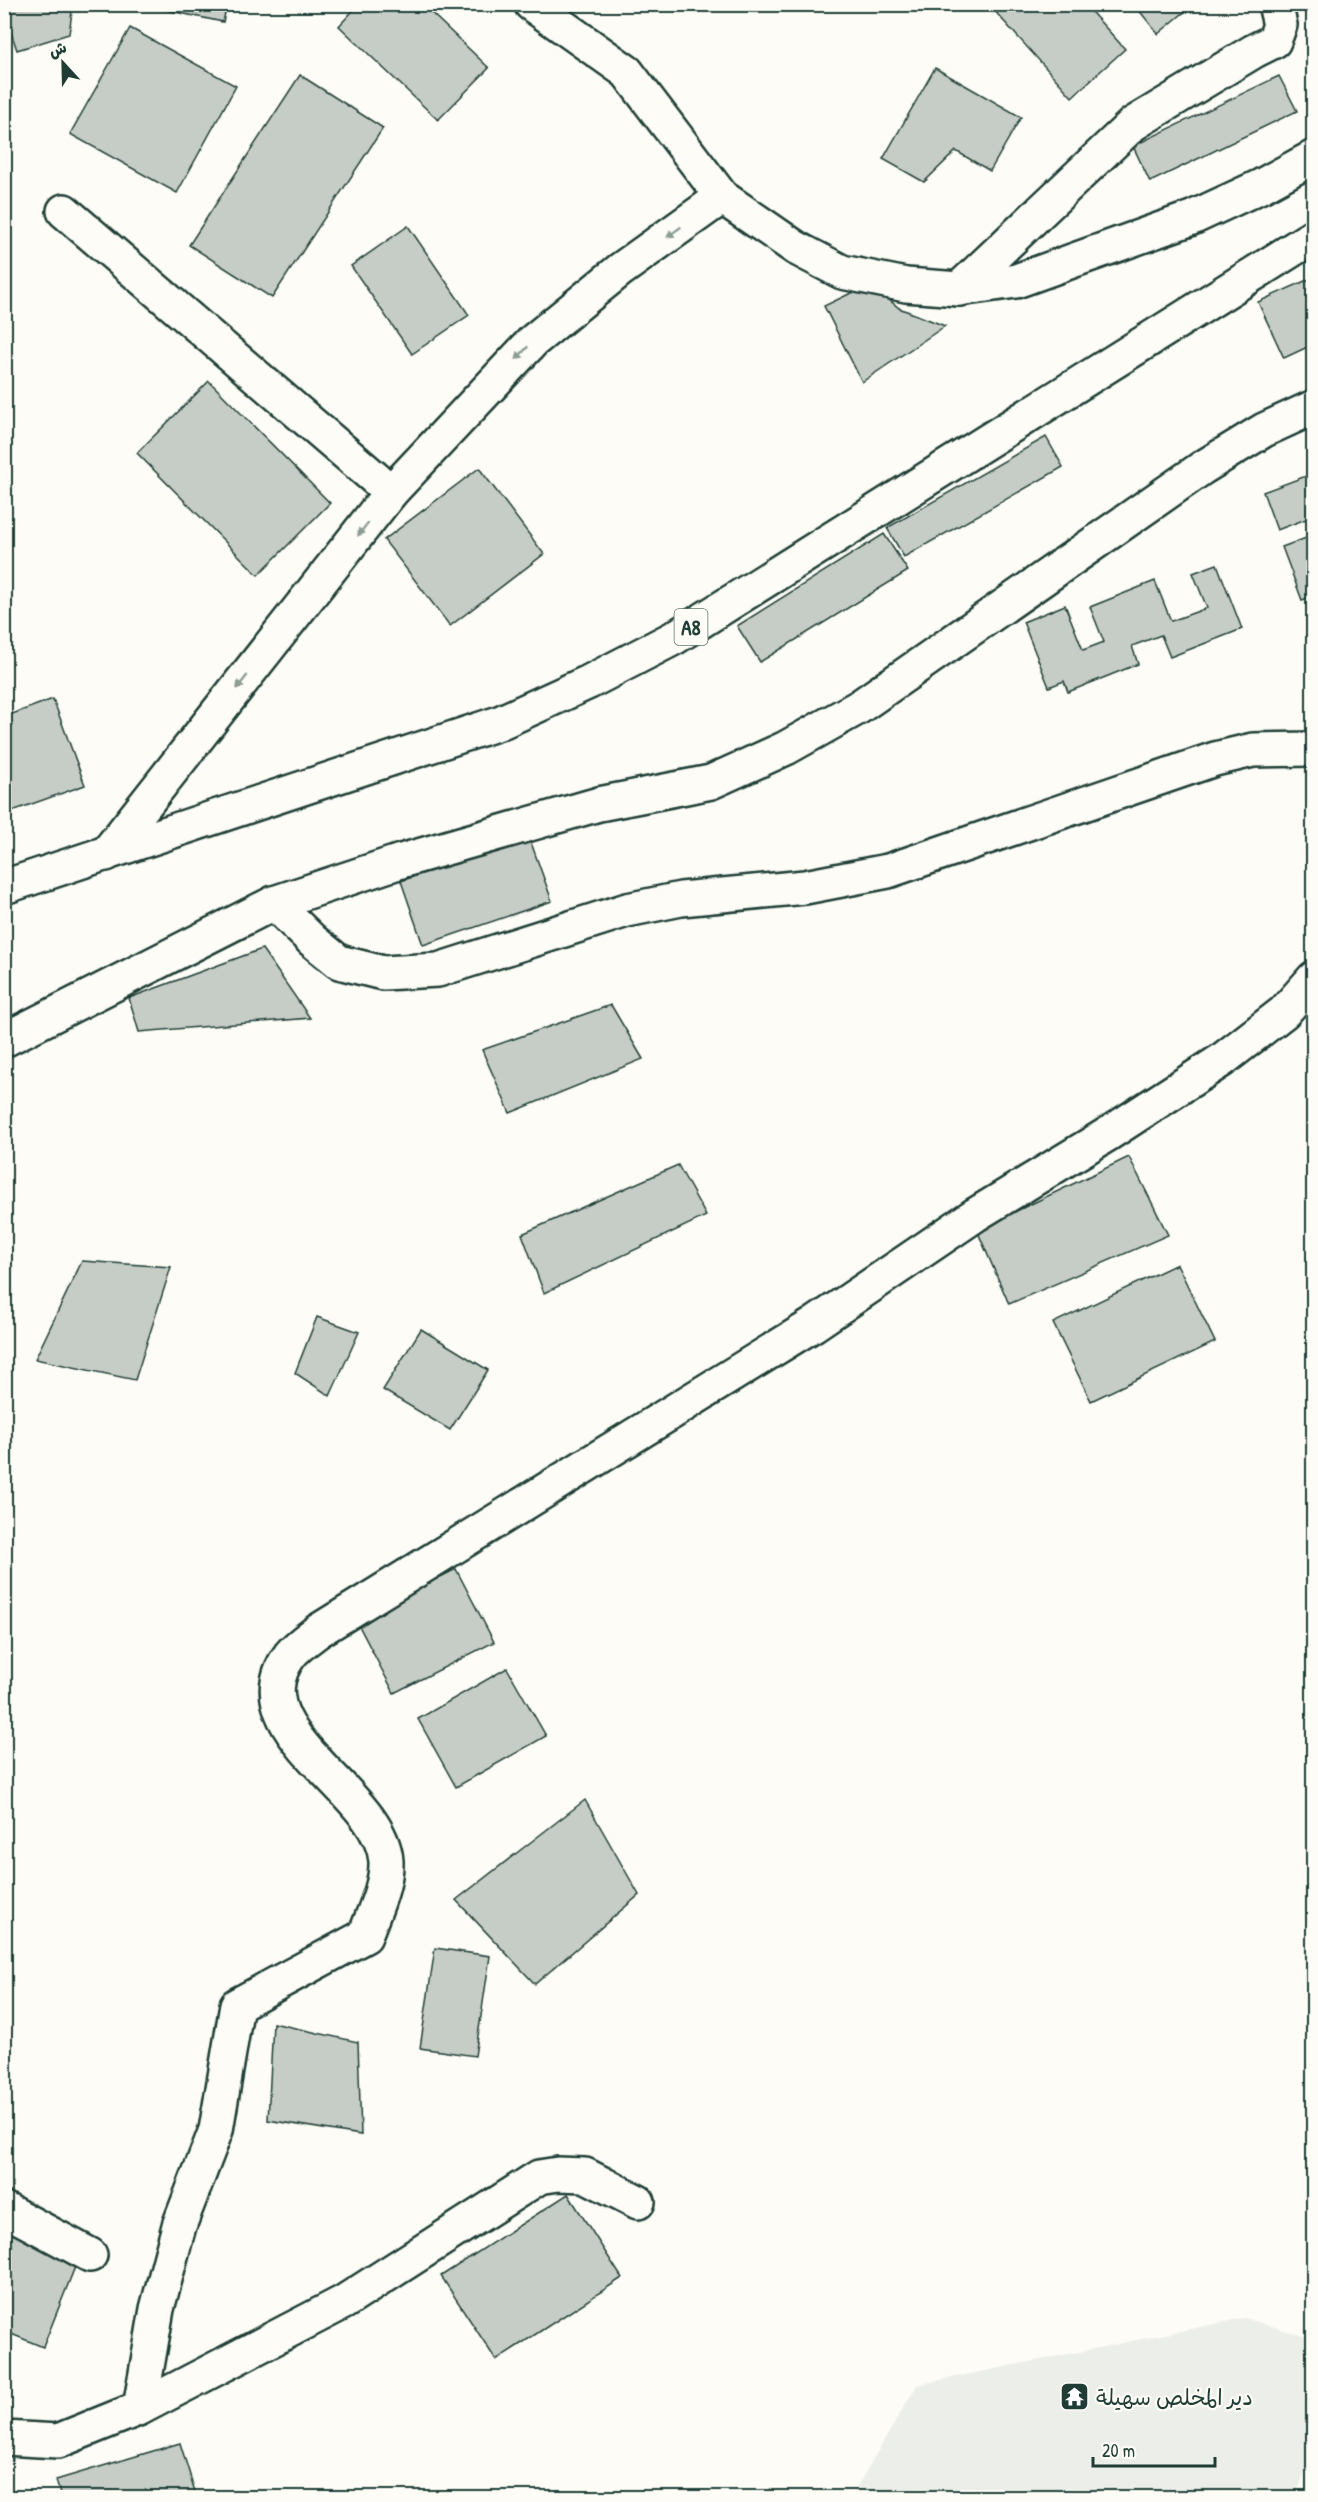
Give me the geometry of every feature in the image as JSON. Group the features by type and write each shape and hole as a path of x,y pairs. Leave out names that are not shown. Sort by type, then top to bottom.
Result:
{"main road":[{"path":"531,4 627,72 722,197 796,248 842,272 906,285 959,289 1016,281 1192,218 1261,186 1314,157"},
{"path":"959,289 1133,124 1274,41 1280,25 1275,4"},
{"path":"106,854 391,492 533,341 620,270 722,197"},
{"path":"64,211 391,492"},
{"name":"A8","path":"4,887 499,723 590,682 674,638 1314,236"},
{"path":"4,1040 274,903 401,861 598,804 711,782 786,748 860,706 1202,468 1264,430 1314,407"},
{"path":"274,903 313,941 339,962 383,973 438,970 638,908 681,899 805,887 888,871 1215,759 1253,750 1314,749"},
{"path":"140,2408 157,2309 180,2226 216,2130 237,2004 365,1936 381,1893 386,1860 374,1825 353,1797 315,1762 295,1735 279,1706 278,1680 290,1655 318,1631 813,1325 975,1215 1108,1134 1212,1066 1284,1012 1314,978"},
{"path":"4,2438 58,2441 140,2408 344,2302 539,2177 558,2174 585,2175 638,2202"},
{"path":"4,2209 90,2255"}],"shaded area":[{"name":"دير المخلص سهيلة","path":"1244,2318 1313,2339 1313,2452 1295,2497 851,2497 917,2385"}],"building":[{"path":"4,4 73,4 69,34 17,50 4,12"},
{"path":"137,4 227,4 223,22"},
{"path":"359,4 422,4 489,68 438,120 339,26"},
{"path":"993,4 1084,4 1125,49 1072,97 991,7"},
{"path":"1134,4 1194,4 1158,34"},
{"path":"130,28 236,86 177,193 70,134"},
{"path":"935,68 1021,117 990,171 956,151 924,182 883,159"},
{"path":"300,75 383,128 272,298 189,245"},
{"path":"1279,76 1297,111 1150,182 1133,146"},
{"path":"408,226 469,315 412,354 351,266"},
{"path":"1314,277 1314,344 1284,358 1258,302"},
{"path":"870,284 899,308 945,326 862,382 824,306"},
{"path":"209,381 330,503 258,575 137,453"},
{"path":"1046,437 1063,467 904,557 887,528"},
{"path":"479,468 544,554 450,626 384,540"},
{"path":"1314,473 1314,516 1277,530 1263,492"},
{"path":"884,534 908,571 760,662 737,626"},
{"path":"1314,535 1314,596 1302,600 1282,547"},
{"path":"1217,564 1242,629 1170,657 1161,635 1132,646 1138,664 1068,692 1064,681 1049,687 1023,622 1065,605 1083,650 1104,642 1090,607 1155,581 1171,621 1207,608 1193,573"},
{"path":"53,699 85,785 4,814 4,717"},
{"path":"529,837 552,901 423,945 401,881"},
{"path":"262,949 310,1018 139,1032 129,998"},
{"path":"611,1005 643,1059 510,1113 482,1050"},
{"path":"1129,1157 1168,1235 1009,1304 977,1230"},
{"path":"678,1165 706,1216 544,1293 522,1234"},
{"path":"82,1261 171,1267 135,1380 35,1359"},
{"path":"1177,1264 1215,1342 1091,1401 1053,1323"},
{"path":"317,1317 359,1332 330,1396 295,1373"},
{"path":"421,1329 488,1370 450,1430 383,1390"},
{"path":"456,1569 494,1642 394,1693 356,1620"},
{"path":"507,1668 546,1736 456,1787 418,1719"},
{"path":"585,1800 639,1895 535,1984 456,1900"},
{"path":"435,1948 490,1956 475,2056 420,2048"},
{"path":"273,2023 358,2042 361,2135 268,2120"},
{"path":"568,2194 622,2278 496,2360 441,2276"},
{"path":"4,2221 81,2252 43,2347 4,2331"},
{"path":"180,2443 197,2498 61,2498 56,2480"}],"place":[{"name":"دير المخلص سهيلة","path":"1075,2397"}]}
